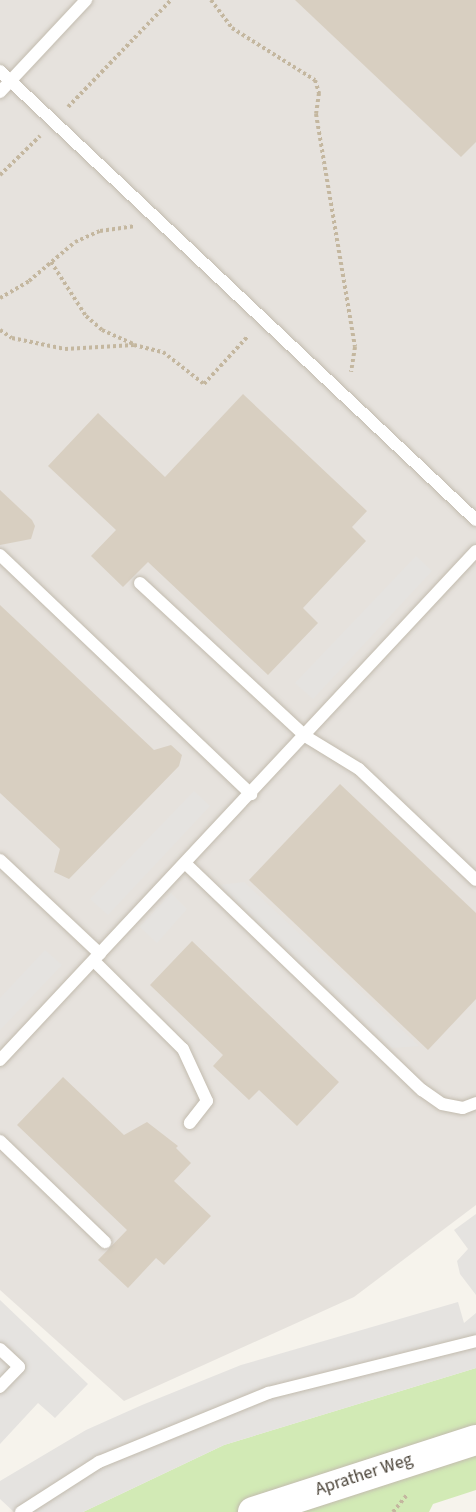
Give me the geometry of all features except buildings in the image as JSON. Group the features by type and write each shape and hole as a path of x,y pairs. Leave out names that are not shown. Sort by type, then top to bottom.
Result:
{"street":[{"name":"Aprather Weg","path":"253,1512 476,1440"}],"lane":[{"path":"0,92 86,0"},
{"path":"0,71 161,219 476,520"},
{"path":"0,1060 186,864 476,551"},
{"path":"0,555 251,794"},
{"path":"140,583 305,736 359,769 476,880"},
{"path":"0,860 97,957 183,1048 207,1101 190,1124"},
{"path":"186,864 422,1090 442,1104 463,1108 476,1103"},
{"path":"0,1141 105,1242"},
{"path":"21,1512 99,1462 258,1397 476,1341"},
{"path":"0,1349 19,1367 0,1387"}],"path":[{"path":"0,175 171,0"},
{"path":"211,0 232,28 315,80 318,93 316,114 355,347 346,396"},
{"path":"0,298 75,242 100,231 161,219"},
{"path":"51,262 86,316 102,330 134,345 163,352 204,384 265,318"},
{"path":"0,330 12,338 65,349 134,345"}],"shaded area":[{"path":"0,0 476,0 476,1205 354,1297 124,1401 0,1290"},
{"path":"416,556 432,571 313,699 295,683"},
{"path":"194,791 210,806 108,915 90,899"},
{"path":"244,882 419,1046 392,1048 219,885"},
{"path":"171,893 187,909 157,943 140,927"},
{"path":"45,950 62,965 0,1030 0,998"},
{"path":"476,1214 476,1295 460,1274 457,1261 468,1249 454,1230"},
{"path":"0,1300 88,1384 55,1418 38,1403 0,1444"},
{"path":"458,1302 464,1323 476,1313 476,1368 224,1445 83,1512 14,1512 0,1499 0,1481 86,1430 142,1405 241,1365"}],"green space":[{"path":"476,1368 476,1490 433,1504 429,1512 83,1512 224,1445"}]}
